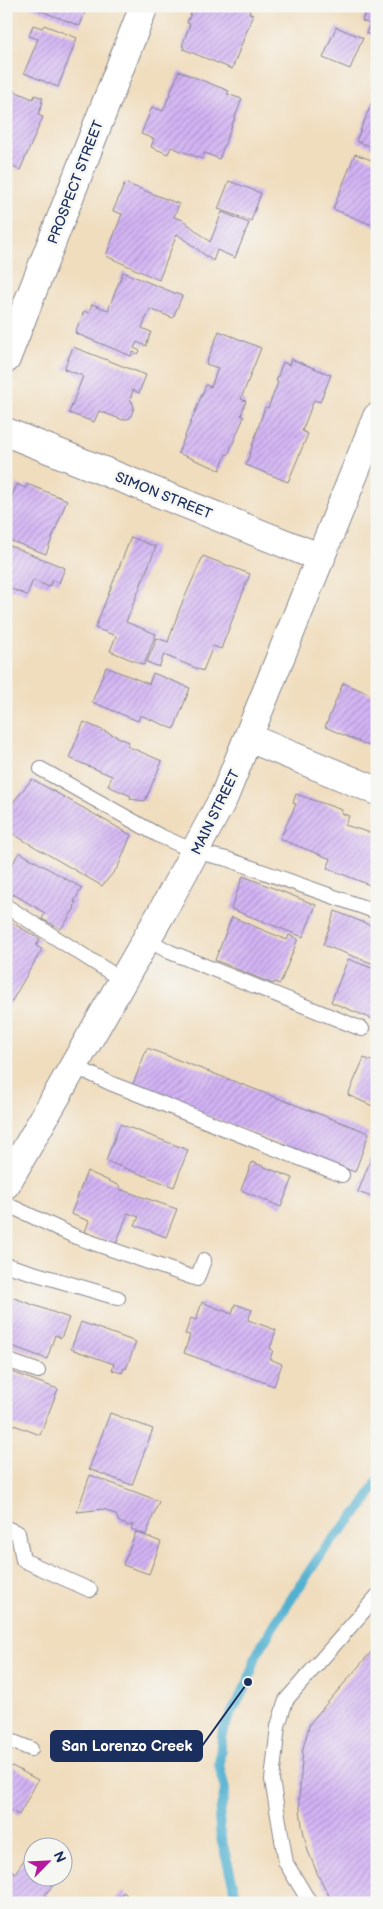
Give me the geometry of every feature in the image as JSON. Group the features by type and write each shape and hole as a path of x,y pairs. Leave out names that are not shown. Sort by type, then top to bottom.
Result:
{"street":[{"name":"PROSPECT STREET","path":"6,359 144,6"},
{"name":"MAIN STREET","path":"6,1184 196,852 224,797 377,417"},
{"name":"SIMON STREET","path":"6,432 321,558"},
{"path":"249,738 377,791"}],"lane":[{"path":"41,769 158,835 196,852 227,859 377,912"},
{"path":"6,906 122,980"},
{"path":"146,939 170,952 362,1029"},
{"path":"74,1066 110,1083 342,1175"},
{"path":"6,1204 76,1237 197,1280 204,1260"},
{"path":"6,1265 118,1298"},
{"path":"6,1360 38,1371"},
{"path":"6,1528 18,1533 23,1560 90,1590"},
{"path":"310,1903 286,1863 272,1780 278,1726 286,1700 377,1596"},
{"path":"6,1739 31,1749"}],"building":[{"path":"28,6 87,6 80,26"},
{"path":"200,6 252,6 249,13 253,15 232,69 183,49 184,47 182,46 190,24 187,23 193,8 199,10"},
{"path":"368,6 377,6 377,38 366,33 370,24 362,21"},
{"path":"33,25 42,28 44,25 77,38 58,87 24,73 38,39 29,36"},
{"path":"336,27 363,38 350,69 323,58"},
{"path":"179,71 229,91 227,94 242,99 219,159 205,153 202,159 171,147 168,154 151,147 154,139 141,134 152,107 163,111"},
{"path":"12,90 33,99 35,95 43,98 38,115 43,117 20,170 6,164 6,102"},
{"path":"377,90 377,149 356,141"},
{"path":"355,154 377,162 377,227 333,209"},
{"path":"229,181 261,193 251,221 218,209"},
{"path":"125,183 179,204 174,217 183,220 210,242 222,212 249,223 235,258 217,250 213,261 177,234 159,280 106,256 122,214 113,211"},
{"path":"123,272 182,296 173,318 150,309 142,328 151,332 146,346 137,342 134,348 140,351 138,354 133,352 131,356 75,333 84,311 89,313 92,304 108,310"},
{"path":"219,331 261,348 241,399 246,401 241,415 244,417 220,470 178,453 206,385 211,387 218,368 206,364"},
{"path":"73,347 146,375 139,393 133,390 130,400 134,408 130,418 123,420 99,411 94,422 69,413 83,376 64,369"},
{"path":"291,359 331,375 320,402 314,400 302,431 308,434 288,482 246,465 265,407 268,408 278,382 276,381 283,362 289,365"},
{"path":"17,484 25,488 27,484 67,500 46,554 6,539 6,499 10,500"},
{"path":"131,537 156,547 126,622 156,634 144,665 110,651 116,636 95,628"},
{"path":"6,544 65,568 59,583 52,580 49,587 33,580 27,595 6,587"},
{"path":"203,556 250,574 221,649 213,646 203,671 164,655 159,667 147,662 157,638 168,642 180,608"},
{"path":"106,667 149,684 153,673 190,688 174,729 140,715 138,721 92,702"},
{"path":"343,683 377,697 377,753 374,752 376,749 325,727"},
{"path":"84,722 129,742 127,746 162,761 145,801 130,799 131,796 108,786 112,776 69,758"},
{"path":"32,779 131,835 118,867 102,886 6,830 6,811"},
{"path":"296,794 342,810 341,813 349,816 345,825 377,835 377,888 327,868 331,859 280,839 296,804 293,803"},
{"path":"19,852 82,888 74,902 76,902 75,908 61,929 42,919 45,913 13,894 10,899 6,897 6,876"},
{"path":"243,876 316,905 303,937 231,909"},
{"path":"335,911 377,928 377,965 323,945"},
{"path":"232,917 287,940 289,935 298,939 280,984 274,982 273,984 215,960"},
{"path":"9,921 40,939 36,946 42,949 6,1011 6,926"},
{"path":"348,959 377,970 372,986 377,988 377,1021 331,1002"},
{"path":"147,1048 369,1133 355,1172 132,1087"},
{"path":"364,1058 377,1063 377,1108 348,1095"},
{"path":"120,1124 188,1150 174,1187 106,1161"},
{"path":"377,1143 377,1199 358,1192"},
{"path":"252,1162 293,1178 281,1207 241,1190"},
{"path":"87,1171 120,1186 119,1189 177,1209 166,1237 135,1225 139,1217 128,1213 116,1244 85,1232 89,1221 71,1214"},
{"path":"6,1295 69,1318 61,1338 55,1335 47,1359 12,1346 11,1351 6,1349"},
{"path":"202,1302 232,1314 235,1304 252,1310 248,1320 276,1330 270,1349 273,1350 270,1359 282,1364 274,1386 184,1353 190,1335 185,1334 191,1318 196,1320"},
{"path":"81,1322 136,1342 126,1369 124,1368 122,1373 112,1370 114,1364 71,1349"},
{"path":"6,1370 58,1389 40,1435 6,1422"},
{"path":"110,1413 153,1429 132,1485 89,1469"},
{"path":"90,1475 159,1501 146,1535 131,1529 133,1524 129,1526 119,1522 116,1515 104,1509 77,1512"},
{"path":"136,1532 161,1542 149,1574 123,1565"},
{"path":"377,1645 377,1903 333,1903 308,1851 302,1826 299,1800 303,1748 310,1723"},
{"path":"12,1766 38,1780 19,1815 6,1808 6,1783 9,1779 6,1776"},
{"path":"22,1863 22,1886 52,1886 45,1895 55,1903 6,1903 6,1866 15,1873"},
{"path":"124,1892 133,1903 110,1903"}],"waterway":[{"path":"238,1903 221,1838 219,1818 225,1790 219,1764 223,1729 248,1682 256,1656 272,1628 323,1551 363,1506 377,1482"}],"place":[{"name":"San Lorenzo Creek","path":"248,1682"}]}
